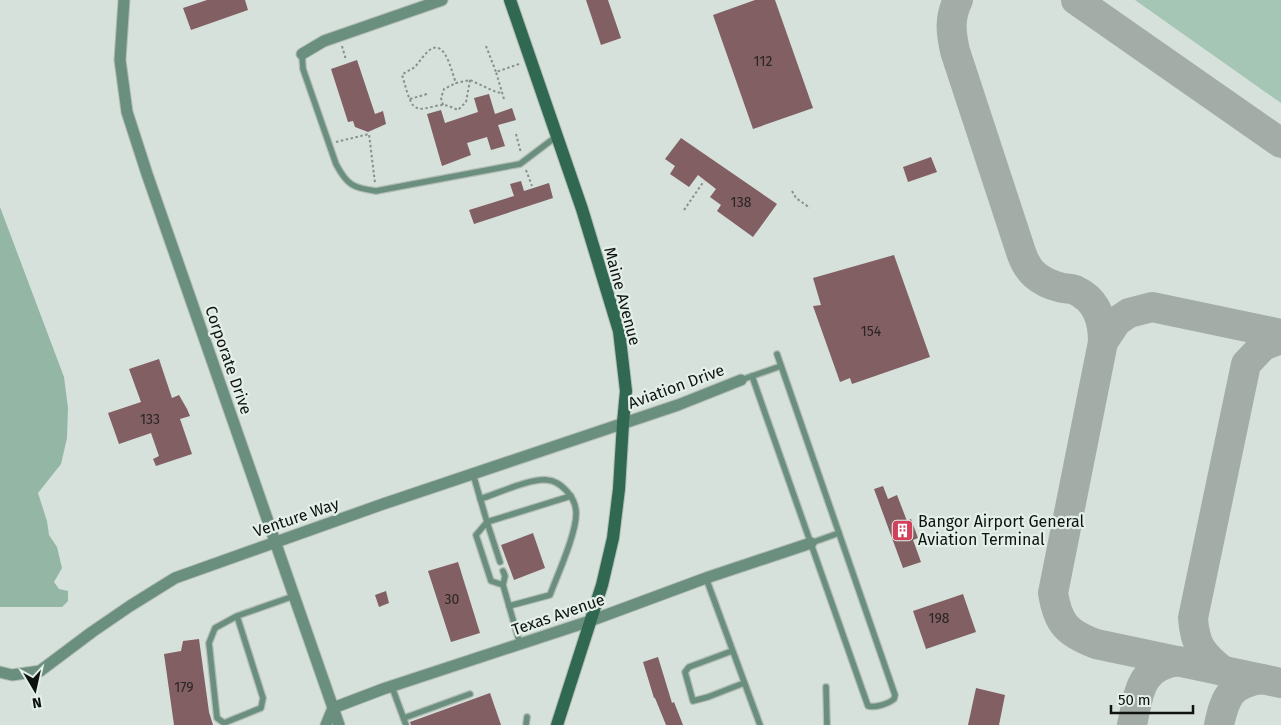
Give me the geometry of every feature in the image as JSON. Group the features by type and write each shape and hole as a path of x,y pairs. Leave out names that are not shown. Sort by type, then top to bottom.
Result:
{"main road":[{"name":"Maine Avenue","path":"510,0 582,209 619,331 626,391 622,423 619,489 613,538 602,585 558,725"}],"street":[{"name":"Corporate Drive","path":"124,0 120,60 127,112 339,725"},
{"path":"302,54 324,42 442,0"},
{"name":"Aviation Drive","path":"622,423 678,405 741,380"},
{"name":"Venture Way","path":"0,672 12,675 40,671 92,632 175,578 622,423"},
{"name":"Texas Avenue","path":"333,708 590,621 706,578 811,543"},
{"path":"326,725 333,708"}],"lane":[{"path":"302,54 303,69 336,164 344,179 358,187 376,191 520,164 557,136"},
{"path":"752,376 868,706 871,707 891,701 895,695 777,354"},
{"path":"741,380 781,366"},
{"path":"473,474 500,562"},
{"path":"480,499 534,481 547,480 563,487 571,496 576,510 575,524 550,596 509,606"},
{"path":"503,585 491,581 476,535 487,522 571,496"},
{"path":"811,543 839,533"},
{"path":"503,571 505,576 503,585 520,644"},
{"path":"706,578 760,725"},
{"path":"237,616 262,698 261,708 224,723 217,718 209,644 215,628 237,616 294,596"},
{"path":"732,651 689,667 685,672 693,701 708,698 744,683"},
{"path":"392,687 406,725"},
{"path":"826,687 826,725"},
{"path":"404,718 470,694"},
{"path":"526,725 527,717"}],"path":[{"path":"340,36 346,60"},
{"path":"486,46 504,99"},
{"path":"456,83 446,55 442,49 437,47 431,49 413,69 406,71 402,75 410,99 416,108 424,110 443,105 458,110 466,102 470,80"},
{"path":"496,72 531,60"},
{"path":"443,105 441,98 444,89 456,83 470,80 502,93"},
{"path":"410,99 427,94"},
{"path":"329,144 369,134 376,191"},
{"path":"684,210 704,181"},
{"path":"792,191 796,198 810,208"}],"green space":[{"path":"1135,0 1281,0 1281,103"},
{"path":"0,207 64,377 68,408 67,438 61,464 38,493 47,521 49,535 57,547 62,568 54,582 59,589 68,591 68,601 62,607 0,607"}],"building":[{"path":"207,0 245,0 248,10 191,30 183,8"},
{"path":"586,0 608,0 621,38 601,45"},
{"path":"755,0 775,0 813,108 753,129 713,15"},
{"path":"357,60 375,114 383,111 386,124 368,132 355,127 353,121 348,122 331,69"},
{"path":"489,94 495,114 512,108 516,120 498,125 505,146 491,150 487,137 467,143 471,155 442,166 427,114 441,110 445,123 478,112 474,98"},
{"path":"681,138 777,204 753,237 717,211 721,205 710,197 716,189 698,175 689,187 670,174 675,166 665,159"},
{"path":"931,157 937,172 908,182 903,167"},
{"path":"521,181 524,191 549,183 553,198 474,224 469,210 514,196 510,184"},
{"path":"894,255 930,357 852,384 850,378 840,382 813,306 821,305 813,278"},
{"path":"159,359 172,398 179,395 190,416 180,419 192,454 156,466 153,459 159,456 151,433 119,444 108,413 141,402 129,369"},
{"name":"Bangor Airport General Aviation Terminal","path":"883,486 888,499 897,495 907,521 911,519 918,538 913,540 921,562 903,568 874,489"},
{"path":"533,533 545,568 514,580 501,545"},
{"path":"458,562 480,633 451,642 428,571"},
{"path":"386,591 389,603 379,607 375,595"},
{"path":"963,594 976,632 926,649 913,611"},
{"path":"199,639 209,712 213,725 174,725 164,654 181,651 183,641"},
{"path":"658,657 672,703 674,702 683,725 666,725 654,698 643,662"},
{"path":"976,688 1005,695 999,725 968,725"},
{"path":"490,693 501,725 411,725 410,722"}],"taxiway":[{"path":"958,0 953,13 952,26 955,51 1023,259 1030,270 1041,279 1056,286 1075,290 1089,299 1094,305 1102,326 1103,342 1053,593 1061,620 1078,636 1096,644 1281,683"},
{"path":"1076,0 1281,143"},
{"path":"1103,342 1117,321 1129,313 1152,307 1281,334"},
{"path":"1223,671 1201,649 1196,636 1193,618 1246,364 1263,346 1281,339"},
{"path":"1132,725 1139,692 1148,675 1165,664 1178,661"},
{"path":"1219,725 1224,707 1231,693 1243,684 1262,679"}],"place":[{"name":"Bangor Airport General Aviation Terminal","path":"902,530"}]}
